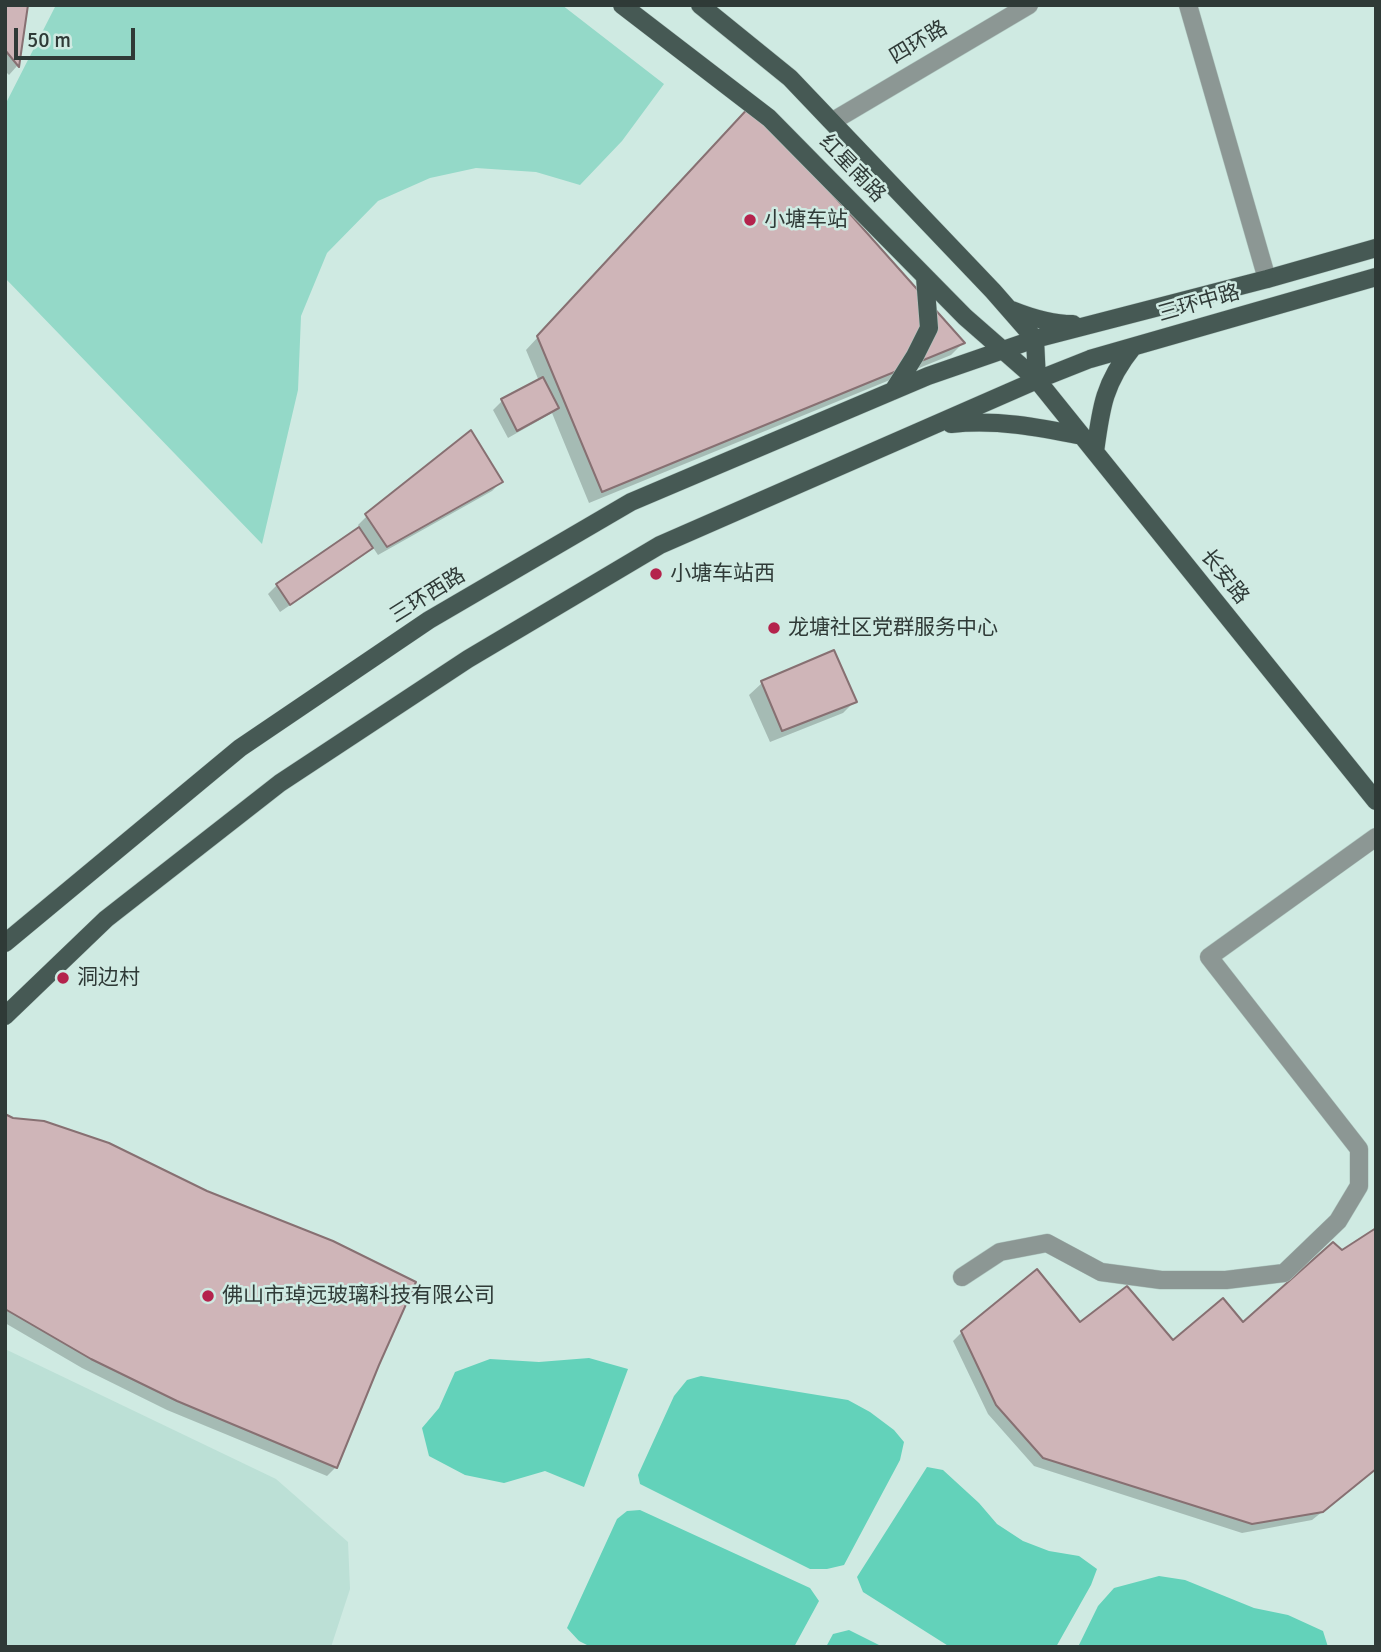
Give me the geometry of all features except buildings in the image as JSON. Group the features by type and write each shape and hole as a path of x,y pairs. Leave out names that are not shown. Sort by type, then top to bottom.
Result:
{"main road":[{"name":"红星南路","path":"622,5 769,118 965,317 1037,380"},
{"name":"红星南路","path":"699,5 790,78 1035,339"},
{"name":"三环中路","path":"1002,350 1376,248"},
{"path":"893,391 929,328 925,277"},
{"name":"三环中路","path":"5,1016 106,919 280,783 468,659 660,545 1090,359 1376,277"},
{"path":"1009,309 1061,324 1094,324"},
{"path":"1035,339 1037,380"},
{"path":"1094,452 1109,381 1133,347"},
{"name":"三环西路","path":"5,943 240,748 429,620 631,502 928,376 1002,350"},
{"name":"长安路","path":"1037,380 1376,801"},
{"path":"934,425 980,421 1036,426 1082,436"}],"street":[{"name":"四环路","path":"833,121 1029,5"},
{"path":"1188,5 1267,279"},
{"path":"961,1277 1000,1251 1047,1243 1101,1272 1161,1280 1226,1280 1284,1273 1339,1221 1359,1186 1359,1149 1209,957 1376,837"}],"shaded area":[{"path":"56,5 562,5 664,84 622,141 580,185 536,172 476,168 430,178 378,201 327,253 301,316 298,390 262,544 5,278 5,105"},
{"path":"5,1349 276,1479 348,1542 350,1589 331,1647 5,1647"},
{"path":"589,1358 628,1369 584,1487 545,1471 504,1483 465,1475 429,1456 422,1428 439,1408 455,1372 490,1359 539,1362"},
{"path":"701,1376 848,1400 894,1430 904,1442 900,1460 844,1565 810,1569 640,1484 638,1475 674,1396 687,1380"},
{"path":"927,1467 943,1470 979,1503 997,1524 1023,1541 1049,1551 1079,1556 1097,1569 1091,1585 1056,1647 950,1647 863,1592 857,1577"},
{"path":"640,1510 810,1588 819,1601 794,1647 591,1647 579,1641 567,1628 617,1519 627,1511"},
{"path":"1159,1576 1185,1580 1254,1608 1288,1615 1323,1631 1328,1647 1078,1647 1098,1606 1114,1588"},
{"path":"849,1630 883,1647 826,1647 833,1634"}],"place":[{"name":"小塘车站","path":"750,220"},
{"name":"小塘车站西","path":"656,574"},
{"name":"龙塘社区党群服务中心","path":"774,628"},
{"name":"洞边村","path":"63,978"},
{"name":"佛山市琸远玻璃科技有限公司","path":"208,1296"}]}
